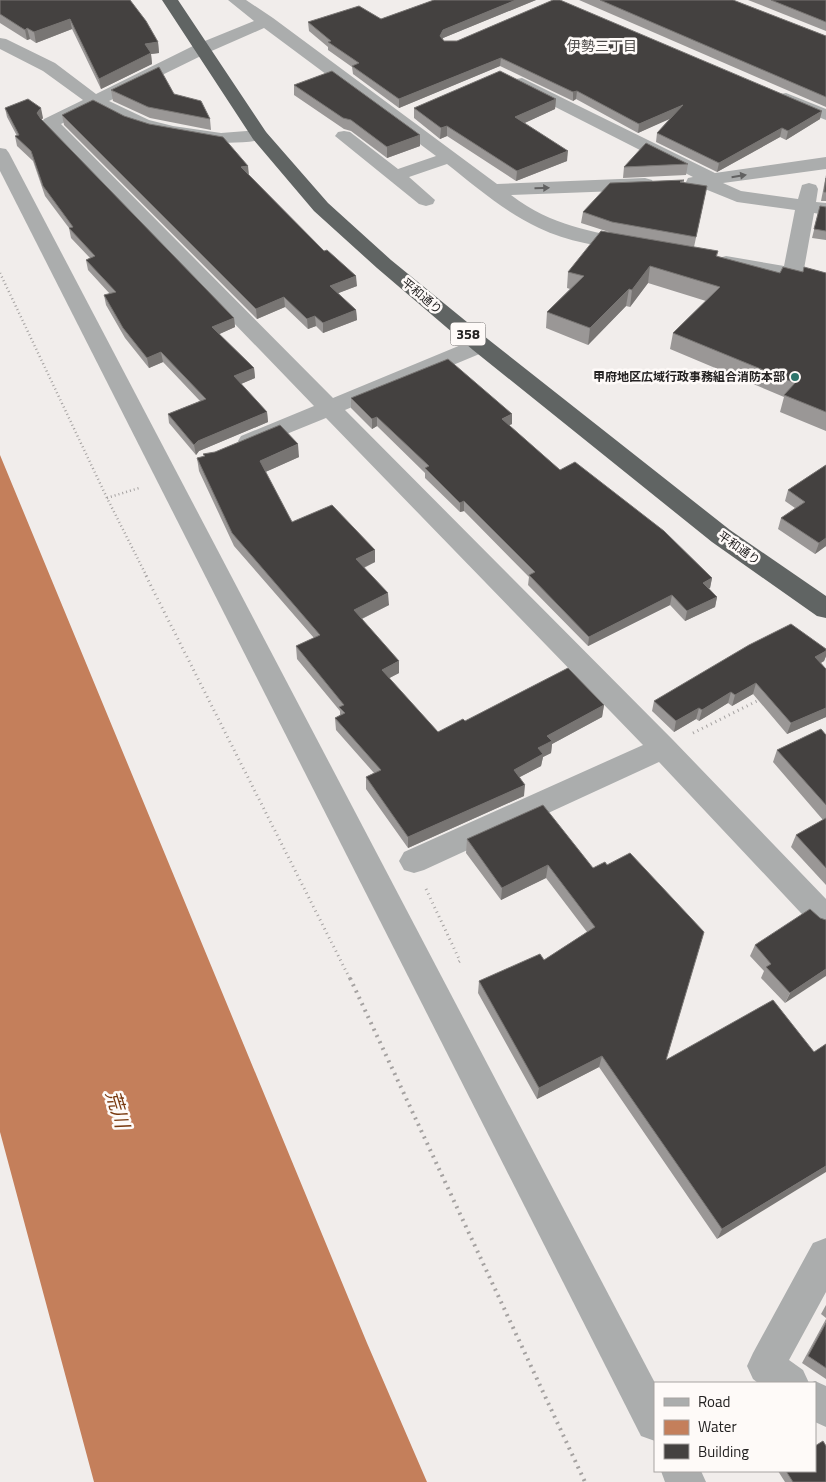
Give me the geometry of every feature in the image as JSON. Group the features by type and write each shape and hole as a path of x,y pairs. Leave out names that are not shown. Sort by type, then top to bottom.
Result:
{"highway":[{"name":"平和通り","path":"170,0 259,135 322,207 384,264 481,345 722,536 826,609"}],"street":[{"path":"236,0 397,117 517,209 547,225 574,234 649,249"},
{"path":"267,21 201,49 94,100 50,124 663,748 826,919"},
{"path":"0,43 49,67 94,100 143,124 173,131 221,138 259,135"},
{"path":"510,77 737,196 826,209"},
{"path":"773,92 826,115"},
{"path":"397,117 414,110"},
{"path":"344,136 426,200"},
{"path":"0,153 654,1420"},
{"path":"395,176 450,157"},
{"path":"494,190 709,181 819,164 806,206 792,273"},
{"path":"706,259 826,279"},
{"path":"226,450 481,345"},
{"path":"414,861 663,748"},
{"path":"789,1382 766,1366 826,1256"}],"path":[{"path":"0,273 106,498 367,1012 585,1482"},
{"path":"663,748 766,696"}],"water":[{"name":"荒川","path":"0,455 367,1343 427,1482 94,1482 0,1132"}],"building":[{"path":"0,0 130,0 146,21 158,42 145,44 151,53 99,79 70,19 34,32 27,28 25,30 0,14"},
{"path":"434,0 516,0 443,30 440,36 444,41 457,41 553,0 560,0 822,111 788,131 782,128 719,163 657,133 683,105 639,124 577,91 573,92 501,58 399,99 352,66 359,63 328,42 331,41 308,22 359,6 381,19"},
{"path":"600,0 733,0 826,36 826,97"},
{"path":"771,0 826,0 826,22"},
{"path":"159,67 174,94 201,101 210,119 148,107 111,90"},
{"path":"332,71 420,135 387,147 351,120 343,118 294,85"},
{"path":"500,71 556,99 515,117 568,151 517,171 447,126 441,128 414,108"},
{"path":"28,99 41,108 37,113 41,119 234,318 212,327 254,368 234,376 267,412 198,441 194,445 168,414 206,399 161,352 147,358 123,328 104,295 116,292 86,260 95,256 69,228 73,227 43,186 31,151 15,136 19,135 5,108"},
{"path":"93,100 124,116 149,124 223,137 248,166 241,167 324,251 327,250 356,276 330,286 356,310 323,323 315,316 307,319 284,297 256,309 62,115"},
{"path":"646,143 688,164 624,167"},
{"path":"684,180 680,182 707,186 696,237 612,222 583,212 610,183"},
{"path":"820,206 826,207 826,231 814,229"},
{"path":"601,231 718,251 716,256 780,273 783,267 803,272 804,267 826,273 826,412 784,395 795,383 673,333 720,287 650,266 632,290 629,289 590,328 547,312 584,276 568,272"},
{"path":"448,359 512,414 502,419 560,470 575,462 664,531 712,578 703,583 717,597 687,611 672,595 589,637 529,575 535,572 464,501 460,503 425,468 429,466 377,417 372,419 351,398"},
{"path":"280,425 298,444 260,461 292,522 332,505 375,550 356,559 388,593 354,610 399,661 382,670 438,732 463,719 465,721 568,668 604,705 547,736 552,741 538,748 543,754 514,770 525,785 408,837 366,777 381,770 335,718 345,713 339,707 344,705 296,646 320,635 232,533 197,458 205,456 203,454 215,452"},
{"path":"826,465 826,538 819,543 781,518 805,502 788,490"},
{"path":"791,624 826,649 826,651 815,657 826,669 826,708 791,723 756,683 735,695 731,692 702,710 699,708 676,721 654,701 749,645"},
{"path":"821,729 826,735 826,805 777,750"},
{"path":"543,805 593,868 605,862 607,865 630,853 704,932 666,1060 773,1000 814,1052 826,1044 826,1166 722,1229 602,1056 539,1088 479,981 540,954 544,960 595,927 548,865 502,888 467,839"},
{"path":"826,818 826,868 796,835"},
{"path":"810,909 820,918 826,920 826,969 790,993 766,967 771,964 755,945"},
{"path":"826,1323 826,1368 808,1356"},
{"path":"823,1441 826,1446 826,1482 793,1482 787,1472 816,1472 816,1445"}],"place":[{"name":"甲府地区広域行政事務組合消防本部","path":"795,377"}],"district":[{"name":"伊勢三丁目","path":"602,46"}]}
